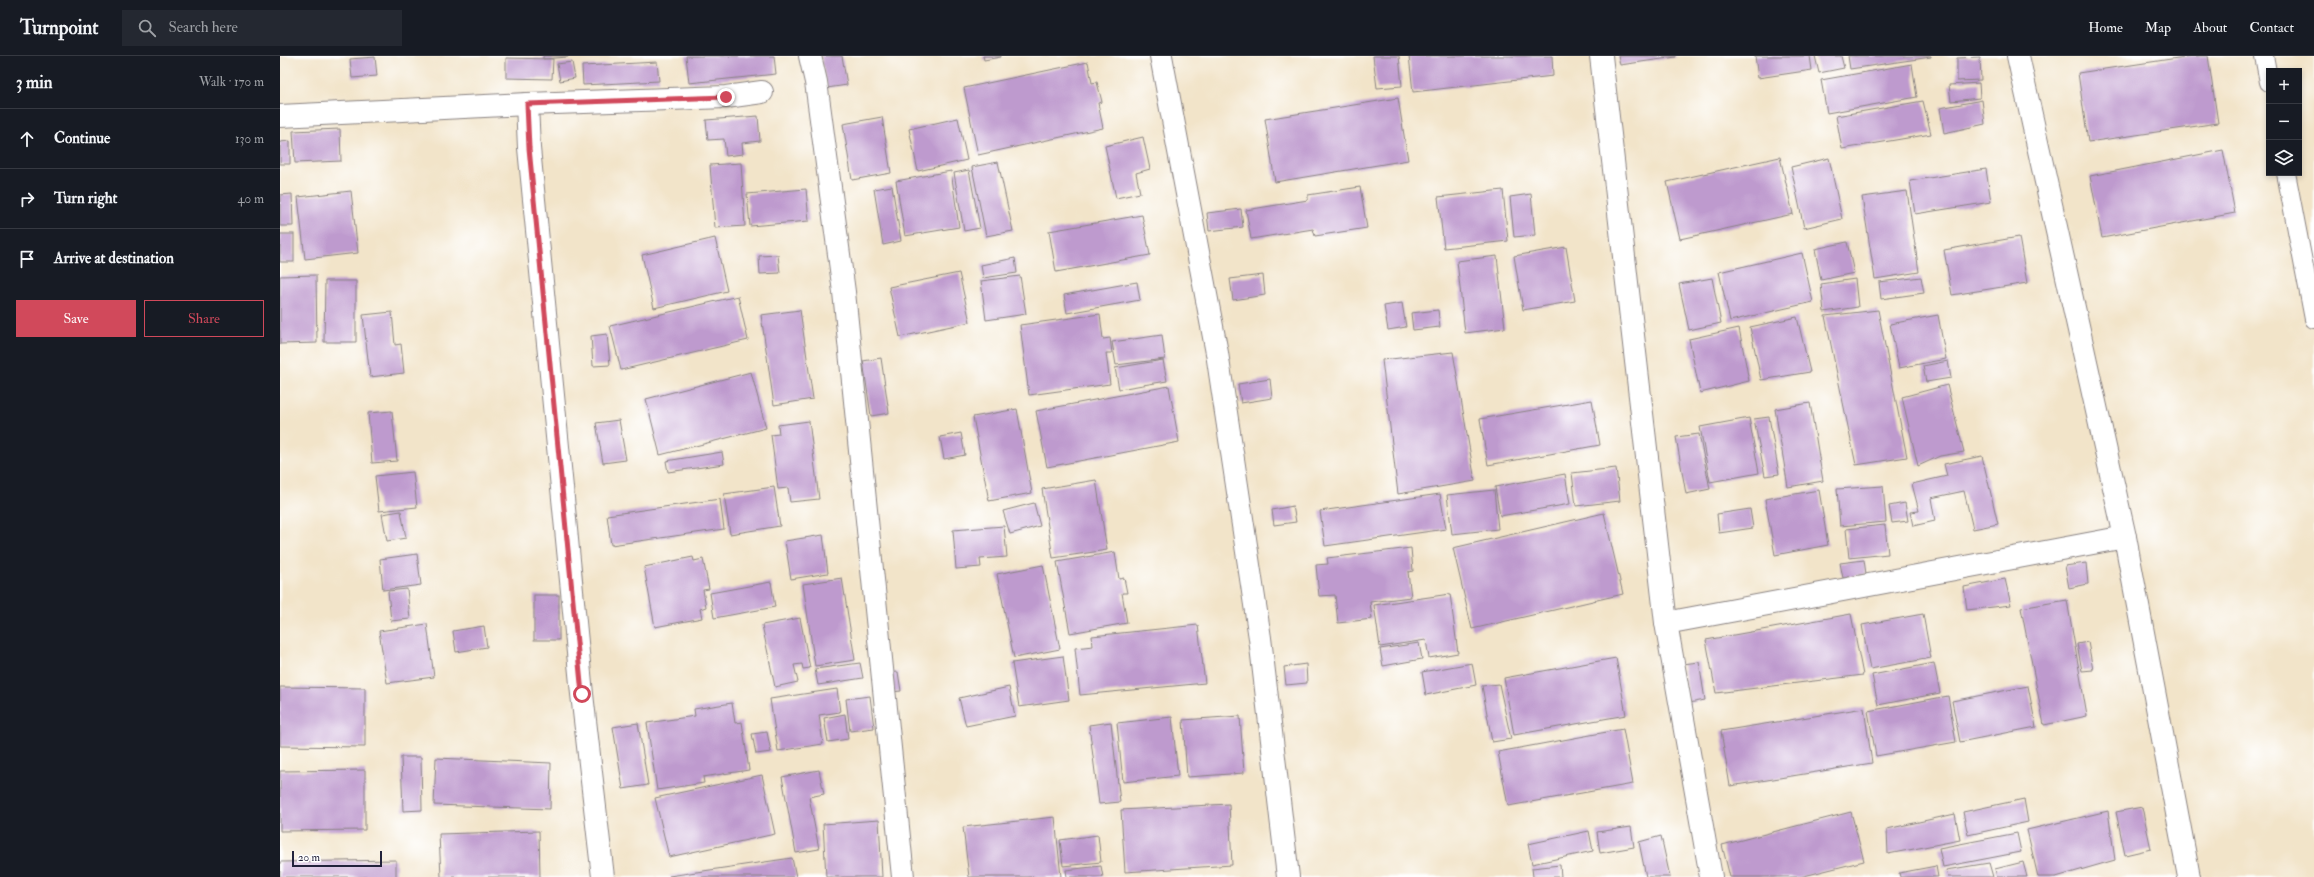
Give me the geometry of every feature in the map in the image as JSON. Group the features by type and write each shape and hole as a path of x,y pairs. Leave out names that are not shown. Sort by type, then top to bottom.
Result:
{"street":[{"path":"810,56 816,82 844,292 902,877"},
{"path":"1161,56 1217,353 1260,638 1288,877"},
{"path":"1601,56 1666,623 1711,877"},
{"path":"2018,56 2125,537 2189,877"},
{"path":"280,116 527,104 726,97 762,92"},
{"path":"527,104 529,148 582,694 603,877"},
{"path":"1666,623 2125,537"}],"lane":[{"path":"2264,56 2266,68"},
{"path":"2287,176 2314,319"}],"building":[{"path":"543,56 568,56 568,57 543,59"},
{"path":"686,56 774,56 776,74 689,83"},
{"path":"821,56 842,56 847,85 827,88"},
{"path":"983,56 1001,56 1001,57 984,60"},
{"path":"1373,56 1399,56 1402,86 1377,88"},
{"path":"1409,56 1552,56 1553,76 1413,92"},
{"path":"1618,56 1676,56 1676,57 1620,65"},
{"path":"1755,56 1810,56 1812,70 1758,78"},
{"path":"1815,56 1841,56 1844,68 1819,73"},
{"path":"1848,56 1931,56 1931,57 1850,69"},
{"path":"2191,56 2208,56 2218,123 2088,142 2078,73"},
{"path":"375,57 377,76 352,78 350,59"},
{"path":"1980,57 1981,80 1957,81 1957,58"},
{"path":"506,58 553,59 552,79 506,78"},
{"path":"572,62 575,78 560,81 557,64"},
{"path":"657,62 659,81 583,85 582,66"},
{"path":"1088,62 1092,83 1097,82 1102,102 1098,103 1103,128 978,155 964,88"},
{"path":"1912,64 1917,97 1827,113 1821,80"},
{"path":"1979,83 1980,98 1951,101 1949,85"},
{"path":"1398,98 1408,160 1275,182 1265,119"},
{"path":"1982,100 1985,124 1944,133 1940,108"},
{"path":"1923,101 1931,134 1842,149 1836,116"},
{"path":"758,116 760,141 742,143 743,154 726,156 724,139 708,140 706,120"},
{"path":"882,117 891,173 852,180 843,124"},
{"path":"958,118 967,160 918,171 909,129"},
{"path":"340,129 341,161 295,163 293,131"},
{"path":"1143,137 1150,169 1136,173 1140,193 1116,198 1105,146"},
{"path":"290,141 290,164 280,164 280,142"},
{"path":"2223,150 2235,213 2102,238 2090,176"},
{"path":"1780,157 1793,214 1680,239 1667,182"},
{"path":"1829,158 1842,219 1804,228 1791,167"},
{"path":"998,162 1013,231 986,236 972,167"},
{"path":"741,163 745,226 715,228 710,165"},
{"path":"1986,169 1991,202 1915,214 1910,181"},
{"path":"969,170 980,228 964,231 954,173"},
{"path":"951,171 959,227 905,236 896,181"},
{"path":"892,186 901,241 883,245 874,189"},
{"path":"1360,187 1367,228 1315,236 1313,229 1251,239 1246,210 1308,200 1308,195"},
{"path":"806,189 809,221 750,226 747,194"},
{"path":"1503,190 1508,241 1444,248 1438,197"},
{"path":"351,191 358,253 305,259 298,197"},
{"path":"1907,191 1919,272 1875,279 1862,197"},
{"path":"292,194 293,226 280,226 280,195"},
{"path":"1531,194 1535,235 1514,237 1510,197"},
{"path":"1241,209 1243,227 1209,231 1207,213"},
{"path":"1142,215 1150,255 1056,272 1049,231"},
{"path":"280,234 294,234 294,262 280,262"},
{"path":"2019,237 2027,283 1952,295 1944,250"},
{"path":"715,238 727,291 654,308 642,255"},
{"path":"1847,242 1854,273 1821,280 1815,249"},
{"path":"1566,247 1575,301 1523,310 1514,256"},
{"path":"1802,253 1813,302 1730,321 1719,272"},
{"path":"778,255 780,273 760,274 759,256"},
{"path":"1497,256 1505,328 1465,333 1457,261"},
{"path":"1015,258 1017,273 983,278 981,265"},
{"path":"959,273 970,322 900,337 889,287"},
{"path":"316,275 317,343 280,344 280,276"},
{"path":"1263,275 1265,295 1233,300 1230,279"},
{"path":"1020,276 1026,314 986,320 981,281"},
{"path":"1921,277 1924,293 1881,299 1879,282"},
{"path":"1712,278 1721,323 1689,330 1679,284"},
{"path":"1855,279 1858,307 1824,312 1821,284"},
{"path":"325,281 356,281 356,342 324,342"},
{"path":"1137,282 1140,300 1067,313 1064,295"},
{"path":"738,296 748,340 621,370 610,326"},
{"path":"1402,303 1406,327 1388,330 1384,306"},
{"path":"800,310 813,399 774,405 761,315"},
{"path":"1438,310 1440,327 1413,330 1411,313"},
{"path":"1878,310 1907,457 1856,465 1825,316"},
{"path":"392,312 395,345 401,344 404,373 370,377 363,315"},
{"path":"1100,314 1103,339 1110,338 1112,353 1106,353 1110,384 1029,395 1020,325"},
{"path":"1938,315 1946,359 1899,368 1890,324"},
{"path":"1797,317 1810,372 1761,380 1750,327"},
{"path":"1739,328 1749,381 1700,393 1689,339"},
{"path":"607,334 610,365 593,366 591,336"},
{"path":"1162,335 1165,359 1116,365 1112,342"},
{"path":"1453,352 1475,481 1398,494 1382,360"},
{"path":"881,358 889,413 871,416 863,361"},
{"path":"1163,360 1167,381 1119,389 1115,368"},
{"path":"1948,361 1951,378 1926,382 1923,366"},
{"path":"751,372 766,428 660,455 646,399"},
{"path":"1270,379 1272,398 1241,403 1238,384"},
{"path":"1947,385 1964,452 1940,456 1918,466 1902,397"},
{"path":"1169,386 1179,442 1047,467 1036,411"},
{"path":"1592,400 1600,445 1488,465 1480,419"},
{"path":"1810,403 1823,481 1788,487 1775,409"},
{"path":"1017,409 1032,493 989,501 973,417"},
{"path":"392,411 397,461 372,463 368,413"},
{"path":"1769,417 1779,474 1765,476 1754,419"},
{"path":"1749,418 1759,473 1710,482 1700,427"},
{"path":"619,420 626,460 603,463 596,423"},
{"path":"809,421 819,499 790,502 788,488 778,489 771,435 779,434 778,425"},
{"path":"961,433 965,455 944,459 940,437"},
{"path":"1699,434 1710,489 1686,494 1676,437"},
{"path":"722,452 724,464 668,472 666,461"},
{"path":"1982,456 1998,524 1973,529 1964,491 1931,498 1935,521 1913,526 1910,512 1919,511 1912,484 1947,476 1944,464"},
{"path":"1616,468 1620,501 1576,506 1572,473"},
{"path":"413,472 417,507 379,511 375,476"},
{"path":"1565,474 1570,504 1500,516 1495,487"},
{"path":"1096,480 1107,550 1053,558 1042,489"},
{"path":"1883,486 1886,522 1840,526 1837,489"},
{"path":"774,487 780,526 730,534 724,494"},
{"path":"1494,490 1498,529 1452,534 1447,495"},
{"path":"1819,490 1828,545 1775,555 1765,499"},
{"path":"1440,494 1446,529 1325,546 1320,511"},
{"path":"720,499 724,529 611,545 607,515"},
{"path":"1034,503 1040,526 1010,534 1003,511"},
{"path":"1905,503 1908,521 1892,523 1889,506"},
{"path":"1293,506 1296,522 1274,525 1272,510"},
{"path":"1750,509 1753,528 1719,533 1717,514"},
{"path":"401,511 406,538 387,541 382,514"},
{"path":"1604,513 1623,594 1472,629 1453,548"},
{"path":"1885,525 1888,554 1849,558 1846,529"},
{"path":"1004,526 1007,557 980,559 981,567 956,569 953,530"},
{"path":"823,535 828,573 791,579 785,541"},
{"path":"1411,548 1413,571 1408,572 1411,597 1370,602 1372,619 1338,623 1335,595 1319,596 1316,565 1328,564 1327,558"},
{"path":"1115,552 1119,579 1124,578 1127,593 1122,593 1127,623 1070,633 1057,562"},
{"path":"417,554 421,585 383,590 380,559"},
{"path":"693,557 694,561 703,559 709,589 703,590 706,607 700,609 702,618 655,627 644,567"},
{"path":"1864,560 1866,574 1843,578 1840,563"},
{"path":"2086,563 2088,584 2069,588 2065,566"},
{"path":"1043,565 1060,649 1014,658 997,574"},
{"path":"842,578 855,660 815,666 803,584"},
{"path":"2005,579 2011,605 1967,610 1964,587"},
{"path":"771,582 775,607 714,618 710,593"},
{"path":"407,589 410,619 391,621 388,591"},
{"path":"1450,594 1458,653 1429,658 1426,640 1380,647 1374,605"},
{"path":"534,595 559,595 559,640 534,640"},
{"path":"2067,600 2087,716 2044,725 2021,608"},
{"path":"1851,614 1863,675 1716,693 1706,640"},
{"path":"1923,614 1931,658 1870,669 1862,625"},
{"path":"800,618 810,668 803,669 802,664 794,665 798,682 775,687 762,625"},
{"path":"427,624 434,677 387,683 379,631"},
{"path":"1198,625 1205,683 1080,695 1075,648 1093,646 1092,636"},
{"path":"484,626 487,647 456,652 453,631"},
{"path":"2088,642 2093,670 2082,671 2077,644"},
{"path":"1419,643 1422,659 1383,666 1380,649"},
{"path":"1063,656 1069,700 1019,707 1012,663"},
{"path":"1616,658 1626,715 1514,735 1504,678"},
{"path":"1699,662 1705,700 1689,703 1683,664"},
{"path":"860,663 863,678 818,685 815,669"},
{"path":"1472,663 1476,685 1426,695 1422,672"},
{"path":"1934,663 1940,693 1878,705 1872,675"},
{"path":"1306,664 1307,683 1286,685 1284,667"},
{"path":"898,672 901,691 890,692 888,673"},
{"path":"1499,684 1511,739 1492,742 1482,686"},
{"path":"2028,686 2036,727 1960,742 1952,701"},
{"path":"280,687 365,688 365,747 280,746"},
{"path":"1009,687 1015,716 966,726 959,698"},
{"path":"837,689 840,712 819,715 823,744 778,751 770,699"},
{"path":"870,696 874,728 850,731 846,699"},
{"path":"1948,696 1956,742 1876,756 1868,711"},
{"path":"732,703 735,723 742,722 749,770 703,777 704,783 657,790 647,723 695,716 694,709"},
{"path":"1864,708 1872,763 1730,786 1721,731"},
{"path":"845,714 848,739 828,742 824,718"},
{"path":"1240,716 1244,773 1187,777 1183,720"},
{"path":"1172,717 1178,776 1123,782 1117,723"},
{"path":"1111,722 1120,802 1099,804 1089,725"},
{"path":"638,723 648,785 623,789 613,727"},
{"path":"1623,729 1633,784 1508,806 1498,752"},
{"path":"767,732 771,752 756,754 752,734"},
{"path":"401,757 421,757 422,810 403,811"},
{"path":"436,758 551,763 550,809 434,805"},
{"path":"365,770 365,830 280,831 280,771"},
{"path":"819,770 824,794 809,797 819,849 796,853 782,777"},
{"path":"762,775 775,834 669,857 655,798"},
{"path":"2024,799 2028,822 1968,835 1963,812"},
{"path":"1229,804 1232,865 1125,872 1121,810"},
{"path":"2142,807 2151,849 2125,855 2116,812"},
{"path":"2108,811 2115,860 2056,877 2038,877 2027,830"},
{"path":"1851,812 1864,861 1800,877 1730,877 1722,845"},
{"path":"1955,814 1960,840 1888,854 1887,829"},
{"path":"1055,817 1061,877 969,877 963,827"},
{"path":"879,820 882,877 826,877 823,824"},
{"path":"1631,827 1634,847 1600,853 1597,832"},
{"path":"539,831 540,877 441,877 439,834"},
{"path":"1589,831 1593,851 1532,864 1528,844"},
{"path":"2017,833 2021,852 1943,867 1939,848"},
{"path":"1098,835 1101,862 1063,866 1060,840"},
{"path":"1661,836 1670,877 1646,877 1639,842"},
{"path":"792,858 796,877 669,876"},
{"path":"396,860 396,877 280,877 280,862"},
{"path":"2023,862 2027,877 1997,877 1995,869"},
{"path":"1989,863 1993,877 1948,877 1946,870"},
{"path":"1560,865 1561,877 1533,877 1532,868"},
{"path":"1101,866 1103,877 1067,877 1066,870"},
{"path":"1936,866 1938,877 1900,877 1899,873"}],"route":[{"path":"582,694 529,148 527,104 726,97"}]}
